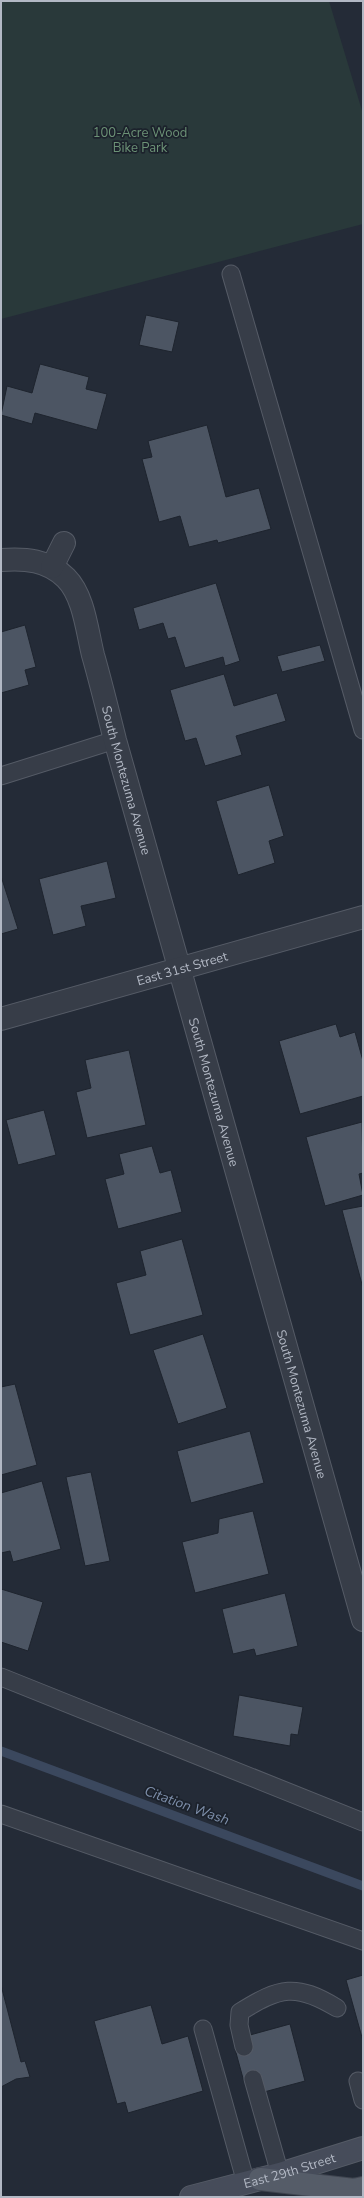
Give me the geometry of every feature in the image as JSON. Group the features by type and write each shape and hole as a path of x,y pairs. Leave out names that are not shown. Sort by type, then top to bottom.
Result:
{"main road":[{"path":"262,2179 354,2190 363,2188"}],"street":[{"path":"1,560 21,558 54,569 64,543"},
{"name":"South Montezuma Avenue","path":"54,569 67,579 81,606 115,740 363,1620"},
{"name":"East 31st Street","path":"1,1019 363,917"},
{"name":"East 29th Street","path":"191,2197 262,2179 363,2148"}],"lane":[{"path":"231,274 363,730"},
{"path":"1,776 115,740"},
{"path":"1,1677 363,1822"},
{"path":"1,1814 363,1941"},
{"path":"244,2047 239,2025 240,2012 264,1996 288,1990 318,1996 337,2008"},
{"path":"204,2029 262,2179"},
{"path":"253,2079 262,2179"},
{"path":"358,2082 363,2100"}],"green space":[{"name":"100-Acre Wood Bike Park","path":"1,1 329,1 363,114 363,224 1,319"}],"building":[{"path":"146,315 179,322 172,352 139,345"},
{"path":"40,364 89,377 86,389 107,394 97,430 35,413 32,424 1,415 7,386 32,393"},
{"path":"207,425 226,497 259,488 271,529 218,543 217,540 189,547 180,516 159,522 142,459 152,457 148,441"},
{"path":"216,583 240,661 225,666 223,657 185,668 175,637 168,639 163,623 139,630 133,608"},
{"path":"25,625 36,667 25,670 29,685 1,693 1,632"},
{"path":"320,645 325,661 282,672 277,656"},
{"path":"224,674 234,706 277,693 286,721 236,736 242,755 205,766 196,738 185,741 170,690"},
{"path":"269,785 284,836 269,841 275,863 238,875 216,801"},
{"path":"107,861 116,898 81,906 86,926 53,935 39,879"},
{"path":"1,876 18,929 1,934"},
{"path":"336,1024 340,1037 355,1032 363,1061 363,1096 300,1114 279,1041"},
{"path":"129,1050 146,1125 87,1138 76,1092 91,1088 85,1060"},
{"path":"44,1110 56,1155 18,1165 6,1120"},
{"path":"362,1122 363,1173 359,1174 363,1195 325,1206 306,1137"},
{"path":"152,1146 160,1173 171,1170 182,1212 118,1229 105,1179 124,1174 119,1154"},
{"path":"363,1206 363,1288 342,1210"},
{"path":"182,1239 203,1315 130,1335 116,1283 146,1275 140,1251"},
{"path":"203,1334 227,1408 178,1424 153,1350"},
{"path":"15,1384 37,1465 1,1475 1,1387"},
{"path":"250,1431 264,1483 191,1503 177,1451"},
{"path":"91,1472 110,1561 85,1566 66,1477"},
{"path":"42,1481 61,1549 13,1562 10,1551 1,1553 1,1493"},
{"path":"253,1511 269,1574 195,1593 182,1542 218,1533 219,1519"},
{"path":"1,1589 43,1602 28,1651 1,1642"},
{"path":"285,1593 298,1646 256,1656 254,1649 233,1654 222,1609"},
{"path":"239,1695 303,1707 298,1735 291,1734 290,1746 233,1736"},
{"path":"363,1975 363,2041 346,1980"},
{"path":"1,1985 21,2062 25,2061 30,2077 16,2079 1,2087"},
{"path":"151,2005 162,2044 188,2036 203,2091 128,2113 125,2102 117,2104 94,2021"},
{"path":"290,2024 305,2081 264,2092 260,2077 244,2082 235,2049 252,2045 250,2035"}],"waterway":[{"name":"Citation Wash","path":"1,1751 363,1886"}]}
